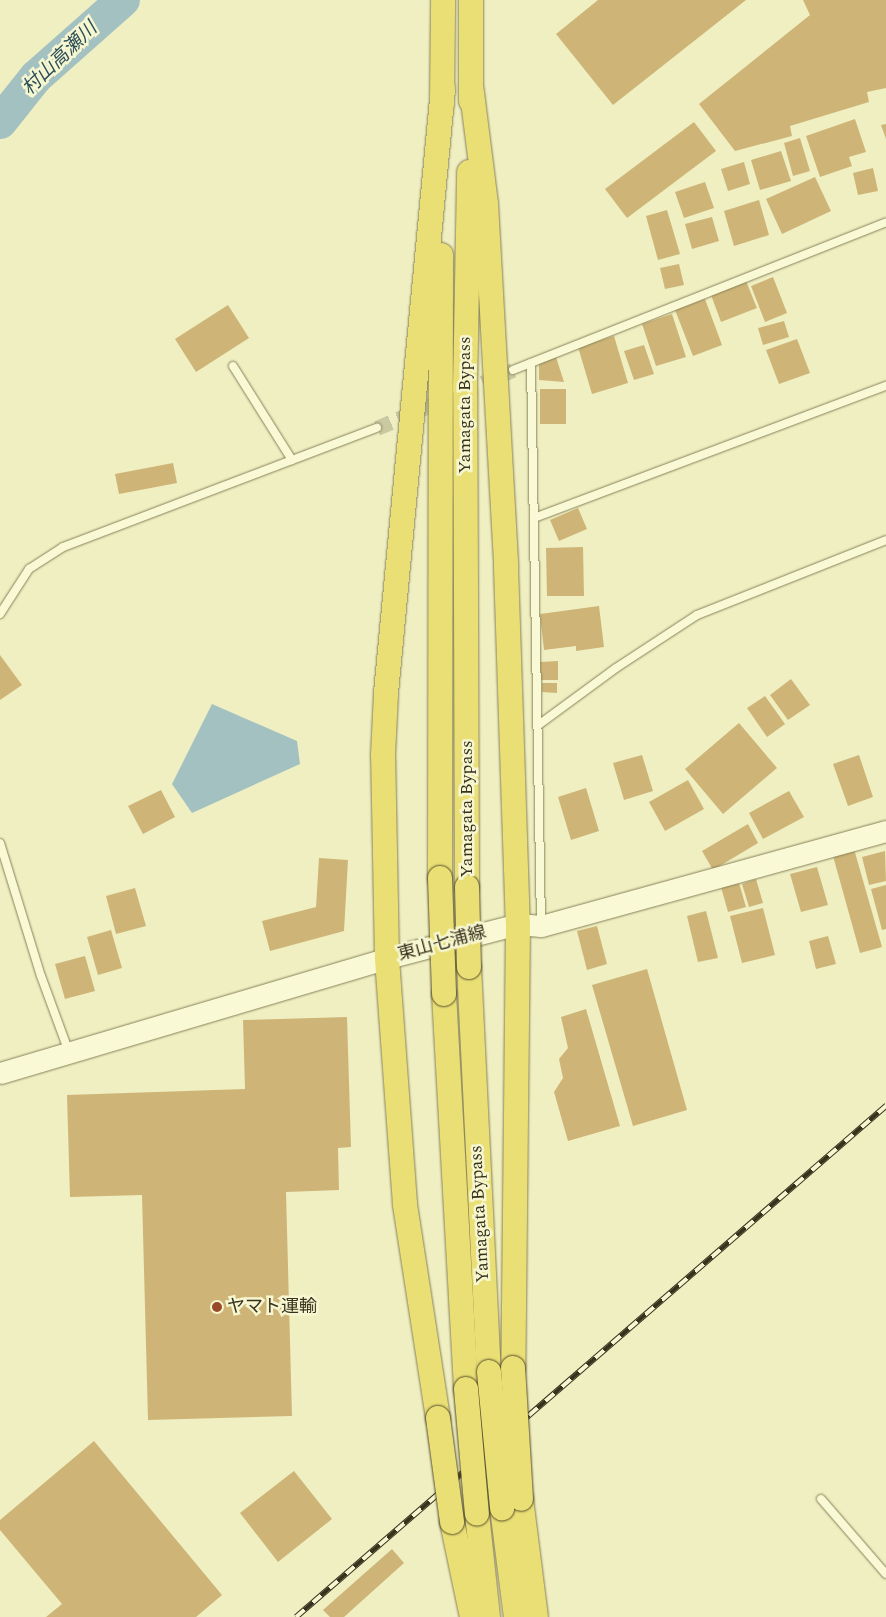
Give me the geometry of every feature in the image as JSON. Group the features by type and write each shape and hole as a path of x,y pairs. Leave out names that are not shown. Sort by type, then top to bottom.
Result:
{"highway":[{"name":"Yamagata Bypass","path":"443,0 440,878 444,994 466,1389 488,1617"},
{"name":"Yamagata Bypass","path":"471,0 465,389 469,967 489,1372 512,1504 516,1617"},
{"path":"471,85 486,204 506,567 530,925 513,1368 512,1504 536,1617"},
{"path":"442,89 386,692 383,755 387,958 405,1204 452,1522 472,1617"}],"main road":[{"name":"東山七浦線","path":"0,1073 387,958 530,925 886,831"}],"lane":[{"path":"513,370 886,222"},
{"path":"530,925 537,726 531,363"},
{"path":"233,366 292,460"},
{"path":"534,518 886,386"},
{"path":"0,614 29,569 63,547 377,428"},
{"path":"537,726 616,668 696,615 886,540"},
{"path":"0,843 69,1054"},
{"path":"821,1499 886,1574"}],"water":[{"path":"212,704 297,741 300,764 192,813 172,784"}],"building":[{"path":"598,0 746,0 613,105 556,34"},
{"path":"803,0 886,0 886,88 867,92 869,102 790,126 792,136 735,151 699,104 810,15"},
{"path":"855,119 866,152 849,157 852,166 820,177 806,136"},
{"path":"694,122 716,151 627,218 605,189"},
{"path":"886,124 886,139 881,125"},
{"path":"800,138 810,171 793,176 784,143"},
{"path":"781,151 791,181 760,190 751,160"},
{"path":"744,162 750,184 728,191 721,169"},
{"path":"873,168 878,191 858,195 853,173"},
{"path":"815,177 831,211 782,234 766,199"},
{"path":"705,182 714,208 684,218 675,192"},
{"path":"759,200 769,235 734,246 724,211"},
{"path":"667,210 680,254 658,260 646,216"},
{"path":"712,217 719,241 692,249 685,224"},
{"path":"679,264 684,285 665,289 660,268"},
{"path":"773,277 787,313 765,322 751,286"},
{"path":"746,281 757,308 721,322 711,295"},
{"path":"705,299 722,345 693,356 675,310"},
{"path":"228,305 249,338 196,372 175,339"},
{"path":"672,314 686,357 656,366 642,324"},
{"path":"784,321 789,337 763,345 758,328"},
{"path":"614,336 628,383 592,394 578,347"},
{"path":"797,339 810,373 779,384 766,350"},
{"path":"644,345 654,374 634,380 624,351"},
{"path":"556,357 564,382 539,380 539,362"},
{"path":"540,389 566,389 566,424 540,424"},
{"path":"173,463 177,483 119,494 115,474"},
{"path":"578,508 587,529 559,541 550,520"},
{"path":"583,547 584,596 547,596 546,548"},
{"path":"599,606 604,647 576,651 576,646 544,650 540,614"},
{"path":"0,655 22,685 0,700"},
{"path":"558,661 558,680 541,680 540,662"},
{"path":"791,679 810,705 788,720 770,695"},
{"path":"542,683 557,683 557,693 542,692"},
{"path":"765,696 785,724 767,737 747,708"},
{"path":"739,723 777,768 723,814 685,769"},
{"path":"642,755 653,791 624,800 613,763"},
{"path":"859,755 873,797 848,806 833,764"},
{"path":"688,780 704,809 665,831 649,802"},
{"path":"586,788 599,831 571,840 558,797"},
{"path":"161,790 175,817 143,834 128,806"},
{"path":"789,791 804,817 763,839 749,813"},
{"path":"748,824 758,843 713,870 702,851"},
{"path":"854,849 882,947 860,953 833,856"},
{"path":"885,851 886,881 869,885 862,857"},
{"path":"319,858 348,860 344,931 270,951 262,921 316,907"},
{"path":"817,867 828,905 801,912 790,874"},
{"path":"756,879 763,903 749,907 742,884"},
{"path":"739,883 746,907 728,912 721,887"},
{"path":"886,885 886,929 882,930 871,889"},
{"path":"135,888 146,926 116,934 106,896"},
{"path":"763,908 775,955 742,963 730,916"},
{"path":"706,911 718,958 698,962 687,916"},
{"path":"597,926 607,964 587,970 577,931"},
{"path":"111,930 122,968 98,975 87,937"},
{"path":"828,936 836,964 816,969 809,941"},
{"path":"85,956 95,991 65,999 55,964"},
{"path":"647,969 687,1110 633,1126 592,985"},
{"path":"586,1009 620,1126 568,1141 554,1092 563,1078 559,1059 568,1048 561,1017"},
{"name":"ヤマト運輸","path":"347,1017 351,1147 338,1148 339,1190 286,1192 292,1416 148,1420 142,1195 70,1197 67,1095 245,1089 243,1020"},
{"path":"94,1441 222,1595 196,1617 46,1617 62,1604 0,1530 0,1520"},
{"path":"294,1471 332,1519 278,1562 240,1513"},
{"path":"392,1549 404,1563 344,1617 330,1617 323,1610"}],"waterway":[{"name":"村山高瀬川","path":"0,122 36,77 123,0"}],"tunnel":[{"path":"377,428 513,370"}],"railway":[{"path":"296,1617 886,1106"}],"place":[{"name":"ヤマト運輸","path":"217,1307"}]}
